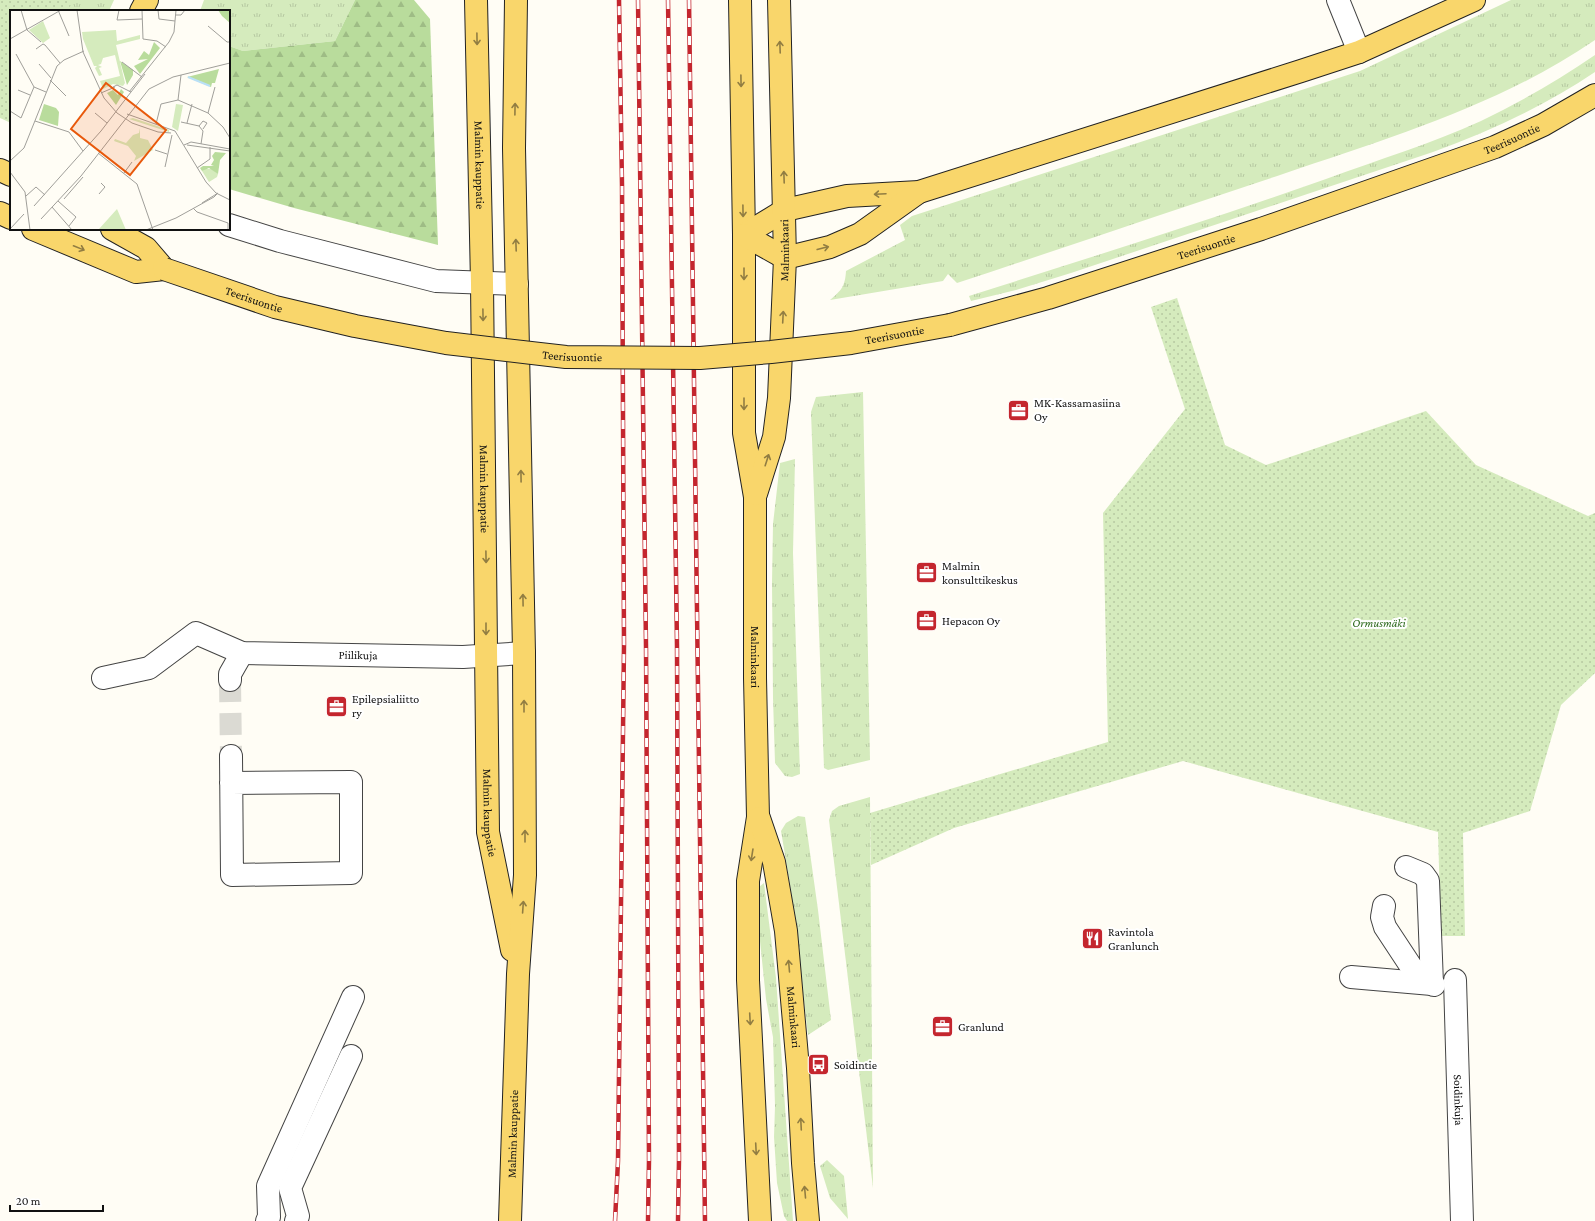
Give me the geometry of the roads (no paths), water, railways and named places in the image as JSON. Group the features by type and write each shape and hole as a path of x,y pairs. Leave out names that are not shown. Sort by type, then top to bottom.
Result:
{"main road":[{"path":"142,10 147,0"},
{"name":"Malmin kauppatie","path":"476,0 482,283 488,832 518,974"},
{"name":"Malmin kauppatie","path":"510,1221 518,974 525,875 524,653 514,148 516,0"},
{"name":"Malminkaari","path":"740,0 744,235 744,433 755,497 755,678 758,817 748,881 748,980 760,1221"},
{"name":"Malminkaari","path":"755,497 774,437 779,398 785,258 779,0"},
{"path":"919,192 860,234 830,247 785,258 744,235 785,210 847,196 919,192 1359,52 1474,0"},
{"name":"Teerisuontie","path":"164,269 275,307 355,326 446,343 566,357 700,358 851,343 950,325 1048,298 1261,229 1495,147 1543,125 1595,95"},
{"path":"0,170 10,175"},
{"path":"0,213 10,218"},
{"path":"42,230 136,272 164,269"},
{"path":"114,230 146,248 164,269"},
{"name":"Malminkaari","path":"758,817 774,862 786,931 798,1068 808,1221"}],"street":[{"path":"1338,0 1359,52"},
{"path":"230,225 280,241 436,281 517,284"},
{"name":"Piilikuja","path":"104,678 149,668 196,633 242,654 463,657 524,653"},
{"path":"230,680 230,674 242,654"},
{"path":"231,756 231,783 232,874 351,873 351,782 231,783"},
{"path":"1406,867 1423,874 1428,881 1432,984"},
{"path":"1384,906 1382,917 1385,927 1412,968 1456,1002"},
{"path":"1351,977 1432,984"},
{"name":"Soidinkuja","path":"1455,980 1462,1221"},
{"path":"267,1221 269,1217 268,1186 354,996"},
{"path":"296,1221 298,1216 290,1188 351,1056"}],"tunnel":[{"path":"230,680 231,756"}],"railway":[{"path":"615,1221 618,1161 624,645 622,185 619,0"},
{"path":"638,0 646,646 649,1160 648,1221"},
{"path":"668,0 677,646 678,1221"},
{"path":"689,0 705,1221"}],"place":[{"name":"MK-Kassamasiina Oy","path":"1018,410"},
{"name":"Malmin konsulttikeskus","path":"927,573"},
{"name":"Hepacon Oy","path":"927,621"},
{"name":"Epilepsialiitto ry","path":"337,706"},
{"name":"Ravintola Granlunch","path":"1092,939"},
{"name":"Granlund","path":"943,1027"},
{"name":"Soidintie","path":"819,1065"}],"park label":[{"name":"Ormusmäki","path":"1379,623"}]}
